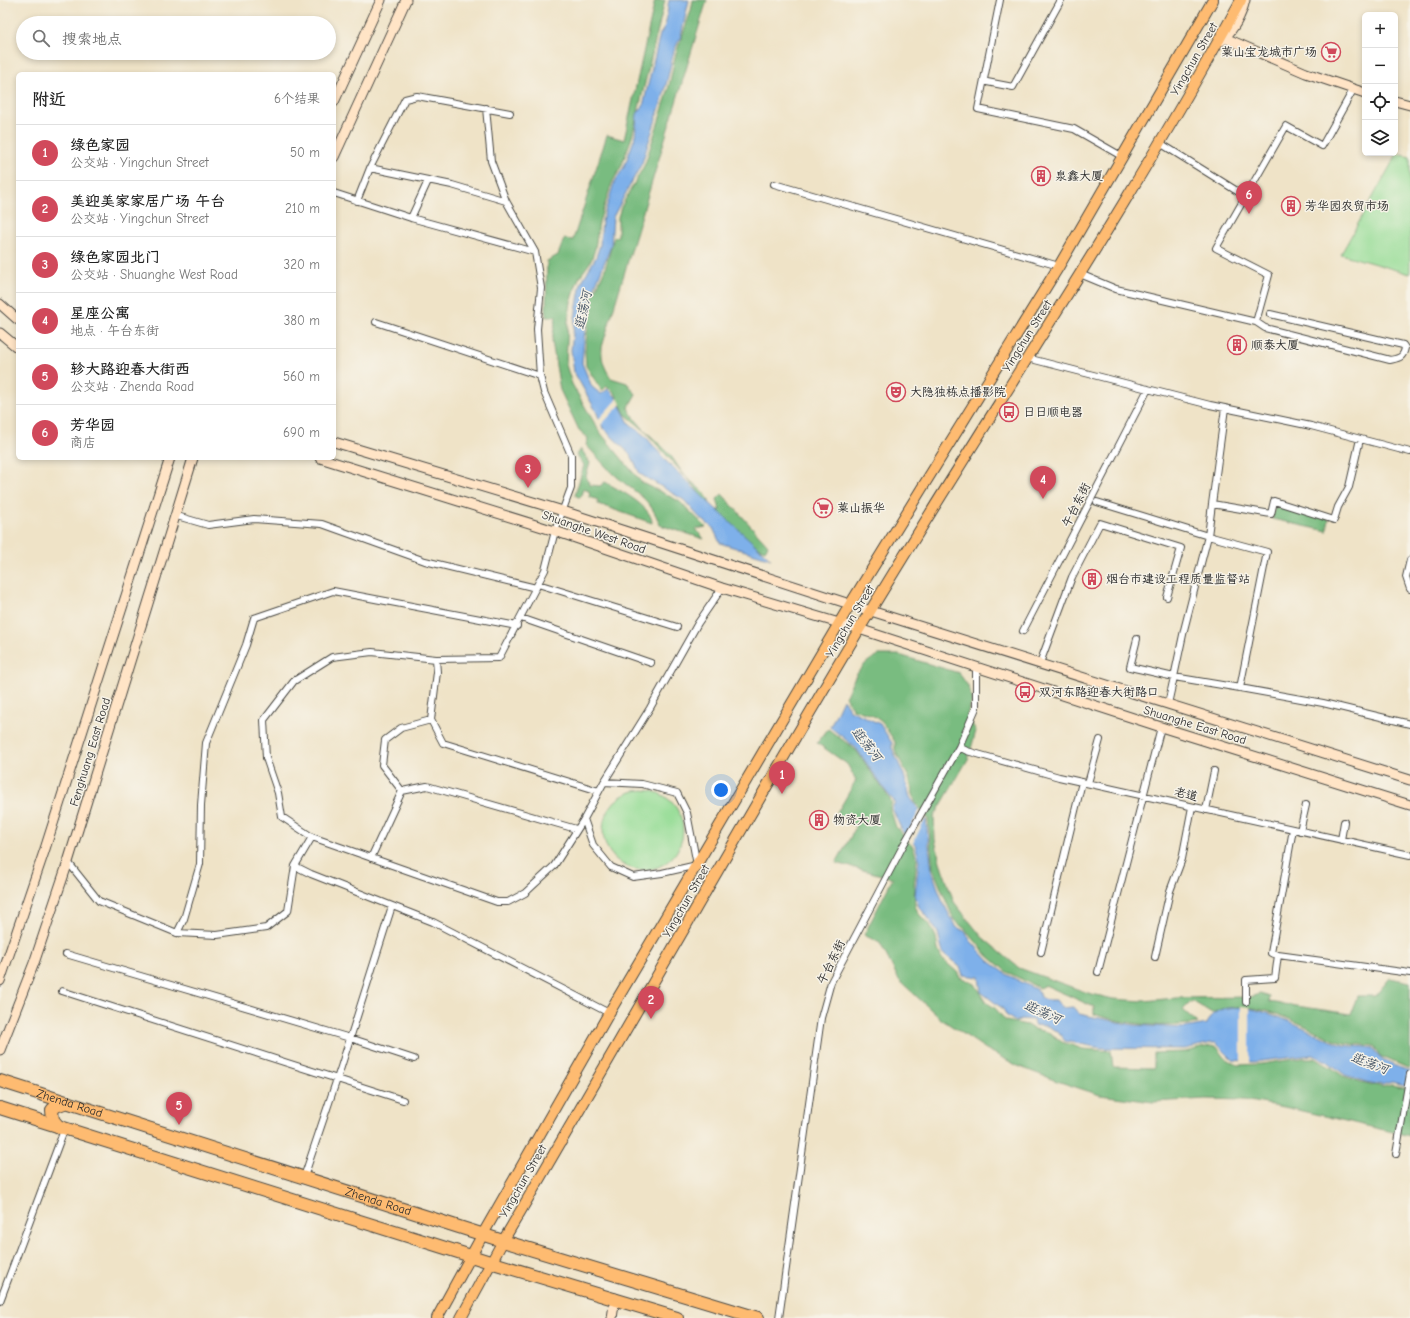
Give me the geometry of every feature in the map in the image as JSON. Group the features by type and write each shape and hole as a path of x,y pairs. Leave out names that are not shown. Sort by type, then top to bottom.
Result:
{"highway":[{"name":"Zhenda Road","path":"0,1081 503,1241 758,1318"},
{"path":"62,1129 53,1120 52,1110 56,1106 67,1102"},
{"name":"Zhenda Road","path":"0,1108 62,1129 490,1262 615,1298 677,1318"}],"main road":[{"name":"Yingchun Street","path":"437,1318 609,1013 851,603 1060,266 1213,0"},
{"name":"Yingchun Street","path":"461,1318 490,1262 859,629 1160,143 1241,0"}],"street":[{"path":"336,98 382,0"},
{"path":"336,153 406,0"},
{"path":"1000,0 978,109 1074,129 1123,156"},
{"path":"987,82 1013,87 1060,0"},
{"path":"1191,39 1201,11 1208,0"},
{"path":"1213,51 1234,29 1242,12 1245,0"},
{"path":"1225,38 1306,73 1362,93"},
{"path":"1256,322 1269,275 1216,248 1286,126 1322,146 1353,90"},
{"path":"357,201 370,168 405,99 417,96 510,113"},
{"path":"1398,102 1410,105"},
{"path":"486,108 491,161 506,201 535,252 542,288 537,329 540,376 544,392 571,455 571,488 555,531 545,570 499,658 436,659 372,652 332,657 294,681 264,720 266,758 278,793 282,817 312,837 497,902 508,902 525,893 554,866 576,829 584,819 604,782 650,708 698,623 722,588"},
{"path":"1160,143 1245,196"},
{"path":"370,168 452,185 506,201"},
{"path":"412,218 428,181"},
{"path":"774,184 1060,266"},
{"path":"336,194 412,218 535,252"},
{"path":"1080,274 1116,289 1256,322 1265,328 1390,360 1402,358 1404,355 1405,348 1403,344 1270,314"},
{"path":"0,304 16,318"},
{"path":"376,322 540,376"},
{"path":"0,333 16,346"},
{"path":"1027,358 1225,408 1311,426 1410,452"},
{"name":"午台东街","path":"1022,631 1148,389"},
{"path":"1168,704 1184,630 1208,536 1225,408"},
{"path":"1212,504 1271,514 1274,501 1334,520 1338,507 1349,487 1360,439"},
{"name":"Shuanghe West Road","path":"336,443 563,511 851,603 871,611"},
{"name":"Fenghuang East Road","path":"0,981 46,844 169,460"},
{"name":"Fenghuang East Road","path":"0,1050 34,963 68,862 193,460"},
{"name":"Shuanghe West Road","path":"326,460 555,531 722,588 859,629"},
{"path":"1097,502 1208,536 1267,552 1240,688"},
{"path":"176,516 208,525 254,519 322,524 424,561 537,586 677,627"},
{"path":"1040,663 1072,577 1100,523 1181,548 1167,597"},
{"path":"1410,560 1406,578 1410,589"},
{"path":"177,933 184,919 200,864 201,805 206,743 246,645 254,618 333,591 517,626"},
{"name":"Shuanghe East Road","path":"871,611 1410,780"},
{"path":"521,618 651,663"},
{"name":"Shuanghe East Road","path":"859,629 1161,728 1410,805"},
{"path":"1137,639 1130,667 1174,677 1323,703 1410,724"},
{"path":"436,659 437,672 431,720 443,743 599,791"},
{"name":"午台东街","path":"779,1318 821,1018 831,982 904,844 959,747 976,708 976,667"},
{"path":"402,791 382,765 385,740 401,728 431,720"},
{"path":"1098,972 1161,728"},
{"path":"1088,783 1100,740"},
{"name":"老道","path":"959,747 983,756 1082,782 1410,855"},
{"path":"1206,810 1214,771"},
{"path":"584,819 592,845 611,867 633,877 662,873 697,865 688,813 677,792 642,784 604,782"},
{"path":"1041,952 1082,782"},
{"path":"402,791 427,786 576,829"},
{"path":"372,858 402,791"},
{"path":"1300,831 1306,805"},
{"path":"1155,957 1170,891 1182,858 1192,807"},
{"path":"1342,840 1344,822"},
{"path":"1293,829 1270,953 1410,974"},
{"path":"68,862 88,885 100,902 177,933 217,935 266,928 288,911 295,866 312,837"},
{"path":"295,866 311,874 433,922 609,1013"},
{"path":"304,1177 392,906"},
{"path":"66,954 350,1038 414,1059"},
{"path":"1246,1002 1246,980 1274,978 1278,955"},
{"path":"62,991 403,1100"},
{"path":"1396,1154 1410,1074"},
{"path":"0,1301 62,1129"},
{"path":"612,1318 615,1298"}],"green space":[{"path":"655,0 665,0 632,137 621,167 612,183 599,222 595,249 591,261 579,278 572,296 568,321 566,365 572,384 599,431 641,482 679,501 706,527 696,529 704,539 660,525 652,508 647,502 604,465 586,445 588,438 579,430 560,390 552,341 556,316 546,317 547,261 558,255 564,239 573,240 607,135 624,140"},
{"path":"693,0 707,0 602,347 602,356 606,370 611,378 627,383 636,394 628,408 632,415 671,456 684,474 644,430 625,414 615,393 607,386 602,391 586,366 585,351 589,316 592,311 588,307 605,269 614,237 618,236 618,217 621,207 645,164 667,95 676,53 691,11"},
{"path":"1398,154 1410,157 1410,274 1341,254 1396,156 1398,156"},
{"path":"581,449 590,463 586,476 590,485 600,486 605,482 626,494 647,511 651,517 652,523 598,504 598,500 590,497 589,491 583,489 580,498 575,495 584,465 577,455"},
{"path":"686,477 704,493 710,506 715,510 720,510 717,499 722,494 768,545 765,550 752,545 712,513 695,487"},
{"path":"1275,507 1329,519 1327,531 1272,519"},
{"path":"879,655 899,655 959,673 968,686 972,701 967,715 976,731 968,759 934,817 935,840 940,862 954,902 982,937 1019,968 1088,993 1113,999 1144,1001 1176,998 1249,997 1260,994 1270,997 1269,1002 1351,1014 1357,996 1375,996 1390,978 1410,982 1410,1069 1380,1056 1374,1046 1339,1042 1290,1019 1258,1009 1242,1007 1227,1008 1212,1013 1192,1001 1183,1010 1198,1023 1159,1025 1132,1023 1094,1014 1094,1007 1045,985 1039,988 1007,972 988,956 965,929 954,920 933,869 928,819 915,802 909,778 895,750 895,742 882,722 872,715 853,709 845,697 858,673 866,663"},
{"path":"828,729 856,750 892,802 890,808 896,827 913,847 917,858 914,886 915,906 919,914 931,927 936,937 938,950 942,959 957,972 960,977 975,984 987,1003 995,1008 1006,1021 1027,1025 1033,1029 1047,1032 1062,1042 1083,1049 1111,1051 1113,1067 1154,1068 1154,1053 1185,1052 1210,1046 1217,1047 1226,1059 1238,1065 1314,1058 1343,1076 1361,1082 1383,1087 1391,1085 1410,1088 1410,1136 1289,1108 1244,1100 1207,1099 1153,1102 1100,1095 1018,1066 986,1049 941,1019 899,980 880,943 864,935 893,878 836,863 856,827 836,815 856,780 847,764 817,743"},
{"path":"643,790 658,793 671,802 680,815 683,830 680,845 671,858 658,867 643,870 628,867 615,858 606,845 603,830 606,815 615,802 628,793"}],"water":[{"name":"逛荡河","path":"669,0 689,0 681,36 674,51 664,94 642,163 613,217 611,246 587,307 582,363 592,387 601,394 608,389 615,396 629,423 646,437 666,461 704,498 771,559 720,543 713,528 699,517 684,500 640,474 631,455 603,428 596,411 574,372 571,350 581,283 596,257 600,245 602,221 614,183 624,167 635,137 637,114 643,106 660,34 666,22"},
{"name":"逛荡河","path":"843,699 850,710 880,724 892,743 892,748 904,775 910,797 926,820 932,871 942,900 955,926 966,932 970,940 989,961 1008,975 1039,991 1041,997 1045,1000 1056,1000 1062,1008 1073,1007 1079,1014 1133,1025 1184,1028 1207,1024 1213,1014 1225,1008 1240,1007 1257,1010 1291,1022 1339,1044 1373,1048 1384,1060 1410,1071 1410,1086 1392,1082 1382,1085 1366,1082 1345,1075 1327,1061 1312,1055 1253,1062 1233,1060 1216,1043 1185,1049 1101,1048 1065,1041 1058,1032 1047,1026 1034,1025 1033,1020 1021,1019 1016,1022 1007,1016 1003,1009 981,992 979,977 963,975 960,967 943,953 938,933 919,907 915,895 919,858 915,845 902,831 892,808 895,802 887,793 856,748 830,727"}],"pier":[{"path":"618,398 621,404 600,426 598,420"},
{"path":"920,809 926,817 912,845 905,838"},
{"path":"1241,1006 1250,1007 1250,1064 1241,1063"}],"place":[{"name":"莱山宝龙城市广场","path":"1331,52"},
{"name":"泉鑫大厦","path":"1041,176"},
{"name":"芳华园农贸市场","path":"1291,206"},
{"name":"芳华园","path":"1249,214"},
{"name":"顺泰大厦","path":"1237,345"},
{"name":"大隐独栋点播影院","path":"896,392"},
{"name":"日日顺电器","path":"1009,412"},
{"name":"绿色家园北门","path":"528,488"},
{"name":"星座公寓","path":"1043,499"},
{"name":"莱山振华","path":"823,508"},
{"name":"烟台市建设工程质量监督站","path":"1092,579"},
{"name":"双河东路迎春大街路口","path":"1025,692"},
{"name":"绿色家园","path":"782,794"},
{"name":"物资大厦","path":"819,820"},
{"name":"美迎美家家居广场 午台","path":"651,1019"},
{"name":"轸大路迎春大街西","path":"179,1125"}]}
